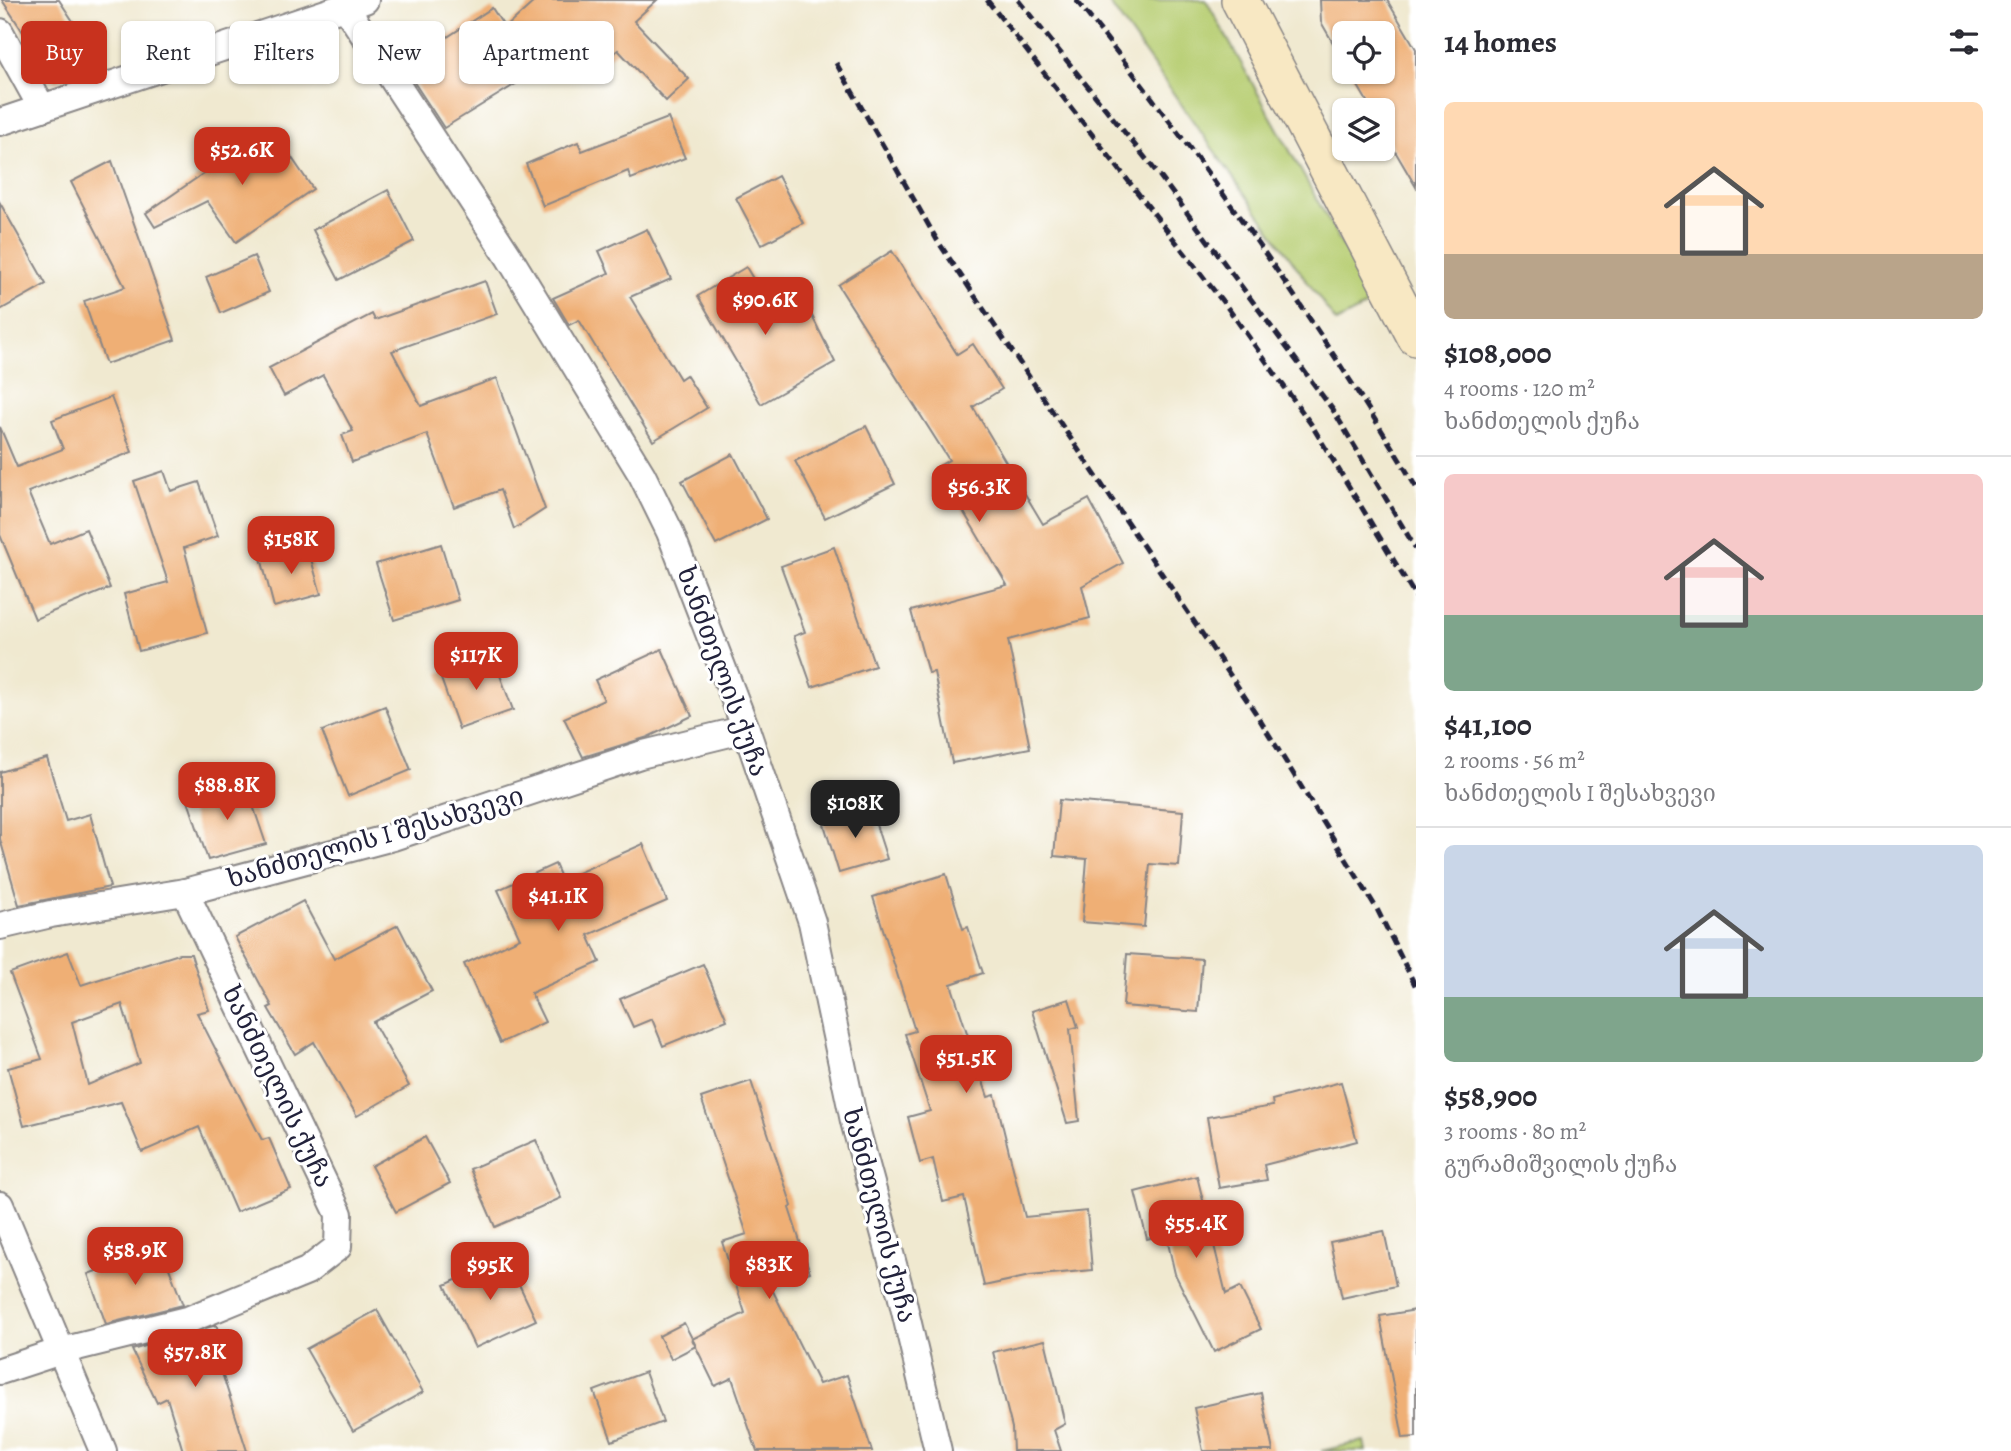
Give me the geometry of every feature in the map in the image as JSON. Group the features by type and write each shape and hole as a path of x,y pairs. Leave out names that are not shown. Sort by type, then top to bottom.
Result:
{"main road":[{"path":"1240,0 1416,337"}],"street":[{"path":"0,122 355,3"},
{"name":"ხანძთელის ქუჩა","path":"355,3 642,475 670,532 746,730 812,922 854,1121 901,1294 938,1451"},
{"path":"0,32 42,108"},
{"name":"ხანძთელის I შესახვევი","path":"0,926 51,914 185,892 393,837 640,755 746,730"},
{"name":"ხანძთელის ქუჩა","path":"61,1351 190,1320 307,1271 338,1247 339,1214 185,892"},
{"path":"0,1205 103,1451"},
{"path":"0,1371 61,1351"}],"green space":[{"path":"1107,0 1206,0 1374,302 1336,322"},
{"path":"1364,1441 1366,1451 1321,1451"}],"building":[{"path":"2,0 59,0 73,21 21,21 21,29"},
{"path":"536,0 657,0 634,21 689,79 666,101 618,50 614,53 614,21 513,21"},
{"path":"1320,0 1387,0 1416,49 1416,187 1395,151 1395,98 1365,98 1357,84 1395,84 1395,21 1332,21 1332,41 1321,22"},
{"path":"492,8 500,21 472,21"},
{"path":"459,29 459,84 516,84 444,128 415,84 445,84 445,39"},
{"path":"668,118 685,158 631,179 628,171 543,206 526,164 578,142 582,151"},
{"path":"271,127 313,189 236,242 207,201 155,227 146,213"},
{"path":"112,161 175,340 106,364 84,301 125,287 71,182"},
{"path":"778,176 803,223 761,245 736,198"},
{"path":"388,190 414,241 339,280 313,230"},
{"path":"0,203 46,284 0,310"},
{"path":"647,229 671,279 630,297 680,379 686,375 707,408 653,441 579,320 569,325 553,298 609,273 599,251"},
{"path":"892,251 957,354 973,344 1002,389 973,407 1043,524 1089,499 1123,563 1082,586 1090,618 1008,640 1030,748 952,763 934,672 928,673 911,611 1007,585 937,467 949,460 838,285"},
{"path":"254,256 269,292 221,313 206,277"},
{"path":"746,267 778,320 806,304 835,362 761,404 698,296"},
{"path":"485,281 497,314 392,351 421,406 497,378 545,509 514,529 500,490 454,507 427,434 352,462 342,435 353,431 323,375 284,396 269,368 372,314 375,320"},
{"path":"111,397 132,452 28,492 50,544 86,529 110,588 35,619 0,535 0,427 17,467 63,449 52,420"},
{"path":"866,426 895,484 825,518 795,461"},
{"path":"733,454 767,519 716,545 682,481"},
{"path":"164,471 171,491 199,482 218,536 184,548 207,633 139,651 124,594 168,582 134,481"},
{"path":"441,544 458,600 394,620 376,564"},
{"path":"307,545 321,594 274,607 261,558"},
{"path":"834,547 875,666 812,687 794,636 805,632 781,566"},
{"path":"662,649 692,716 648,737 583,757 564,718 604,700 595,680"},
{"path":"492,654 513,710 459,729 439,673"},
{"path":"385,706 411,770 348,796 322,731"},
{"path":"47,758 66,821 90,814 110,887 19,905 0,839 0,772"},
{"path":"245,782 266,844 208,860 188,801"},
{"path":"1059,800 1183,811 1179,866 1150,864 1144,927 1082,922 1087,859 1054,856"},
{"path":"870,806 887,859 839,873 823,821"},
{"path":"643,844 667,901 588,935 600,962 531,993 545,1022 500,1043 464,964 520,938 498,890 555,864 562,880"},
{"path":"946,874 963,929 968,927 983,973 951,984 988,1097 995,1095 1025,1217 1087,1211 1092,1270 1030,1276 984,1286 964,1197 943,1202 933,1159 920,1163 908,1117 930,1111 905,1034 915,1031 873,897"},
{"path":"303,901 334,959 398,925 432,991 373,1022 409,1086 357,1116 314,1042 295,1054 268,1008 272,1006 235,937"},
{"path":"68,952 81,985 179,954 191,954 209,1010 197,1013 262,1140 269,1138 291,1189 236,1212 199,1127 142,1152 121,1102 24,1126 8,1068 42,1059 10,973","holes":["122,1004 140,1063 88,1085 72,1022"]},
{"path":"1127,954 1202,959 1198,1012 1123,1006"},
{"path":"703,964 727,1020 663,1046 652,1019 633,1027 620,999"},
{"path":"1069,999 1078,1027 1070,1029 1079,1121 1067,1123 1032,1011"},
{"path":"751,1081 792,1206 789,1208 810,1272 770,1285 819,1384 847,1375 872,1451 757,1451 732,1378 715,1386 692,1339 745,1313 722,1242 747,1234 701,1098"},
{"path":"1341,1082 1357,1141 1264,1165 1267,1180 1219,1188 1207,1117 1273,1106 1272,1100"},
{"path":"425,1137 450,1183 396,1212 371,1166"},
{"path":"536,1140 561,1198 495,1227 470,1169"},
{"path":"1197,1176 1226,1294 1240,1287 1261,1329 1214,1352 1175,1274 1166,1234 1147,1239 1135,1192"},
{"path":"1384,1231 1396,1286 1342,1298 1330,1242"},
{"path":"161,1247 183,1305 106,1324 88,1274"},
{"path":"506,1257 536,1320 475,1348 445,1285"},
{"path":"377,1310 423,1392 353,1431 306,1349"},
{"path":"1416,1310 1416,1437 1403,1438 1380,1316"},
{"path":"684,1323 696,1346 671,1359 659,1336"},
{"path":"216,1325 236,1367 222,1373 247,1451 183,1451 167,1398 157,1403 132,1350"},
{"path":"1045,1340 1065,1424 1054,1430 1061,1451 1013,1451 1012,1428 993,1352"},
{"path":"645,1372 663,1422 612,1441 594,1391"},
{"path":"1261,1393 1273,1451 1203,1451 1194,1408"}],"railway":[{"path":"987,0 1230,311 1311,424 1416,597"},
{"path":"1018,0 1159,175 1333,410 1416,549"},
{"path":"1076,0 1167,118 1254,238 1338,361 1416,487"},
{"path":"836,63 937,240 1255,712 1377,909 1416,987"}]}
